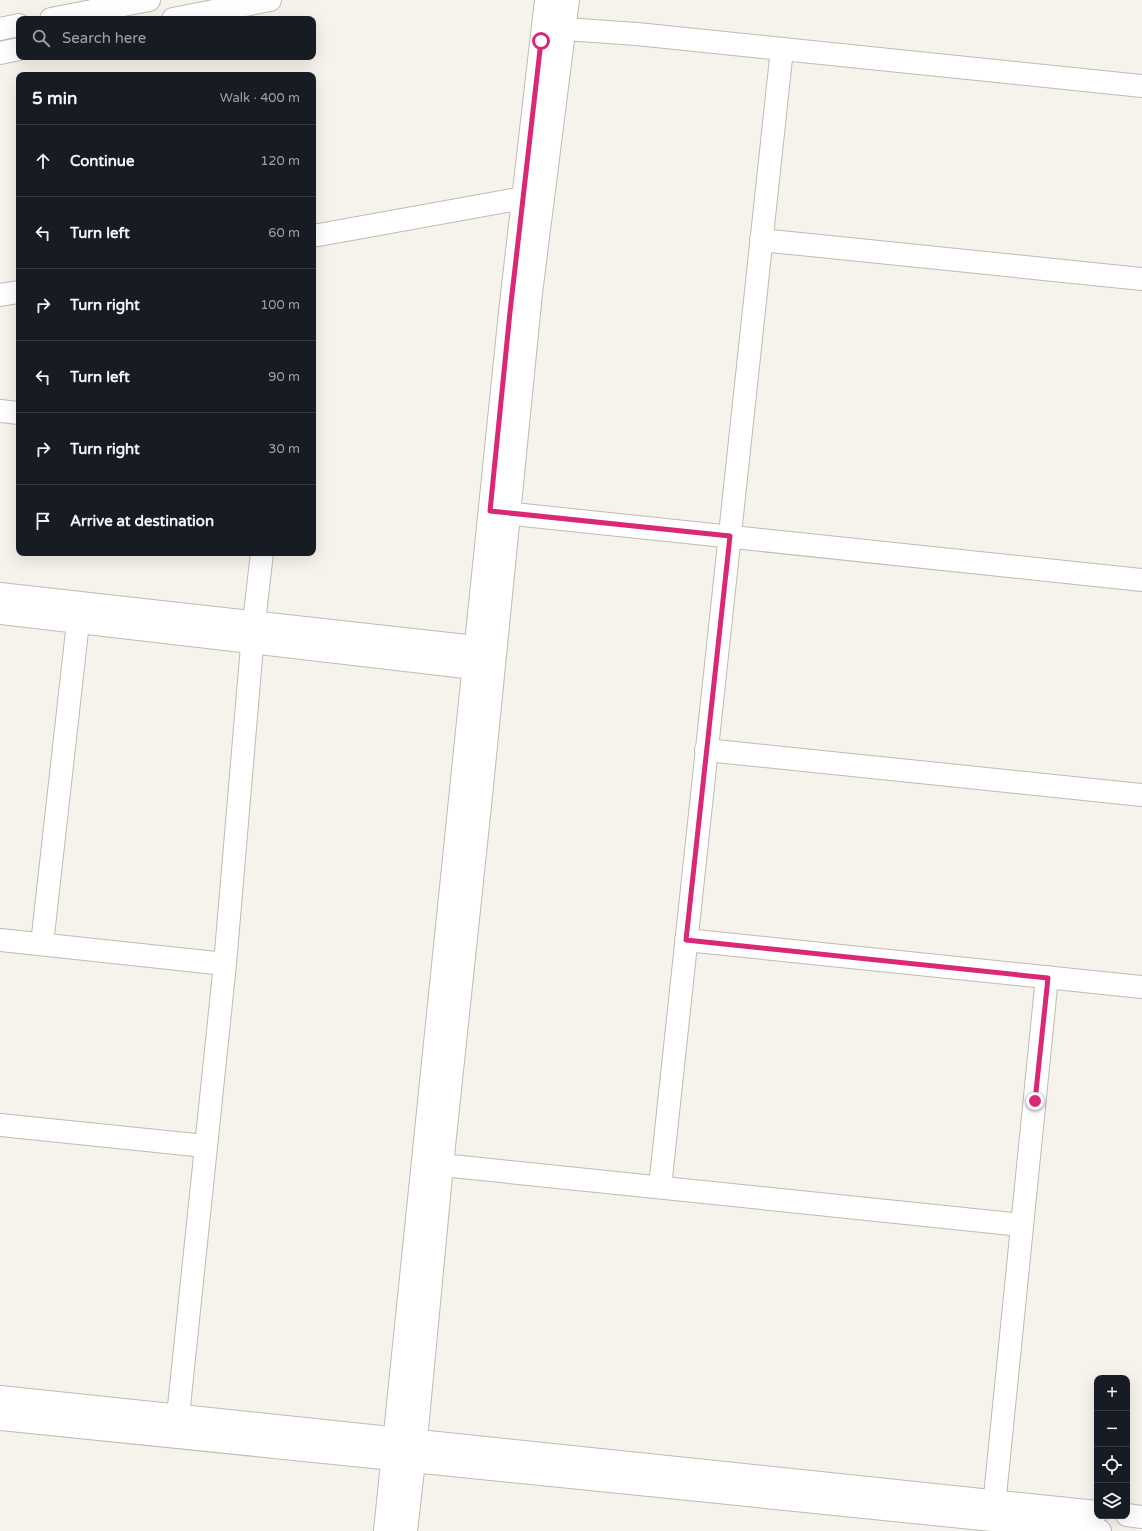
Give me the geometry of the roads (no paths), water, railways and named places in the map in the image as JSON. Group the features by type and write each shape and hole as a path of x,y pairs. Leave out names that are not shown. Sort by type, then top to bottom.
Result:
{"street":[{"path":"67,16 149,0"},
{"path":"188,16 270,0"},
{"path":"385,1531 404,1450 442,1165 482,788 499,512 523,198 546,0"},
{"path":"406,1531 404,1450 418,1199 475,657 499,512 530,301 568,0"},
{"path":"0,29 16,26"},
{"path":"543,27 645,35 1142,86"},
{"path":"660,1187 782,49"},
{"path":"0,53 16,50"},
{"path":"316,235 523,198"},
{"path":"761,240 1142,279"},
{"path":"0,295 16,292"},
{"path":"0,411 16,413"},
{"path":"499,512 1142,580"},
{"path":"178,1416 225,964 262,556"},
{"path":"0,594 254,632 475,657"},
{"path":"0,613 78,622 254,632"},
{"path":"42,944 78,622"},
{"path":"706,750 1142,795"},
{"path":"0,940 225,964"},
{"path":"686,940 1142,988"},
{"path":"993,1510 1048,978"},
{"path":"0,1125 205,1146"},
{"path":"442,1165 1022,1225"},
{"path":"0,1397 178,1416 404,1450"},
{"path":"0,1419 404,1450 993,1510 1094,1512"},
{"path":"993,1510 1100,1531"},
{"path":"1130,1515 1142,1516"}]}
